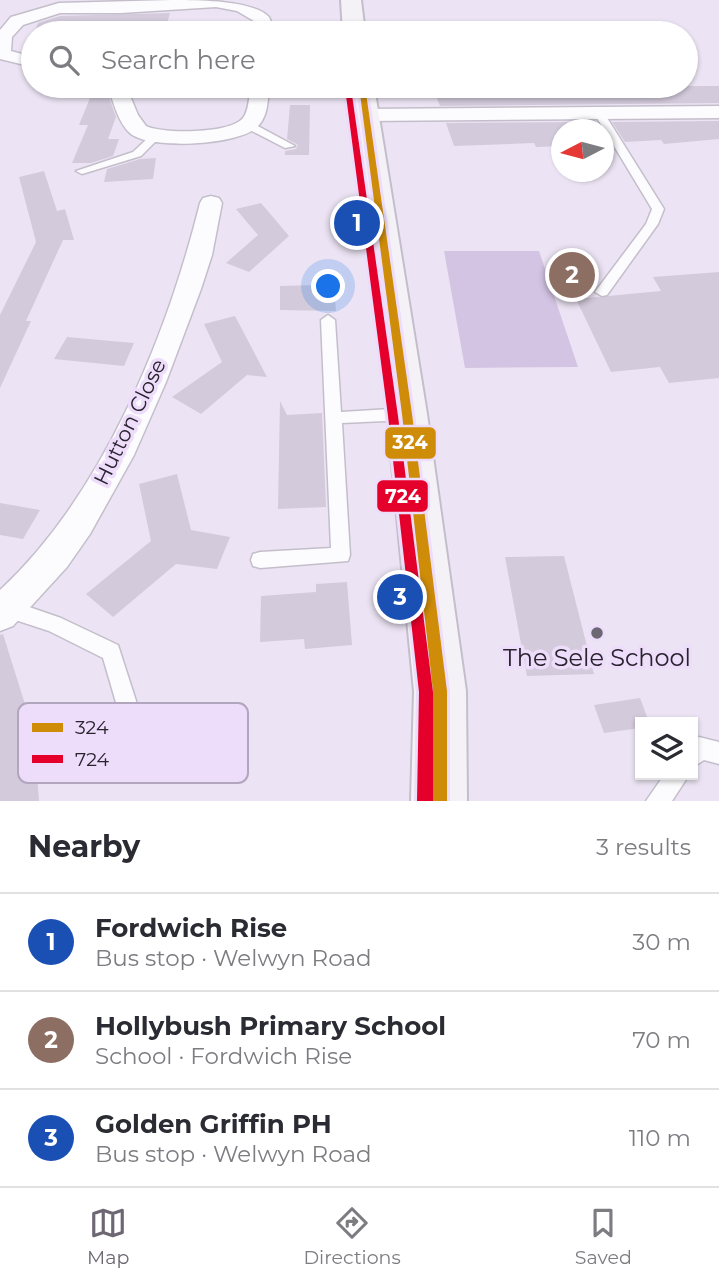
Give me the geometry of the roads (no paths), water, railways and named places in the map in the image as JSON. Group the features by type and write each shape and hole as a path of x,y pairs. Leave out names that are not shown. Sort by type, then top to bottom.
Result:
{"main road":[{"path":"351,0 353,21"},
{"path":"364,100 407,414 440,691 439,801"}],"street":[{"path":"21,59 2,54 4,36 17,21 55,4 121,8 218,1 254,13 262,21"},
{"path":"122,98 136,128 155,137 227,133 248,125 253,120 258,98"},
{"path":"364,100 599,113 719,112"},
{"name":"Hutton Close","path":"3,611 66,544 127,437 187,292 200,254 211,203"}],"lane":[{"path":"599,113 658,209 652,224 602,292"},
{"path":"248,125 289,146"},
{"path":"82,171 136,154 155,137"},
{"path":"261,560 341,555 328,320"},
{"path":"333,418 407,414"},
{"path":"3,611 54,624 111,652 126,703"},
{"path":"698,749 719,753"},
{"path":"658,801 674,780"}],"place":[{"name":"Fordwich Rise","path":"357,223"},
{"name":"Hollybush Primary School","path":"572,275"},
{"name":"Golden Griffin PH","path":"400,597"},
{"name":"The Sele School","path":"597,633"}]}
